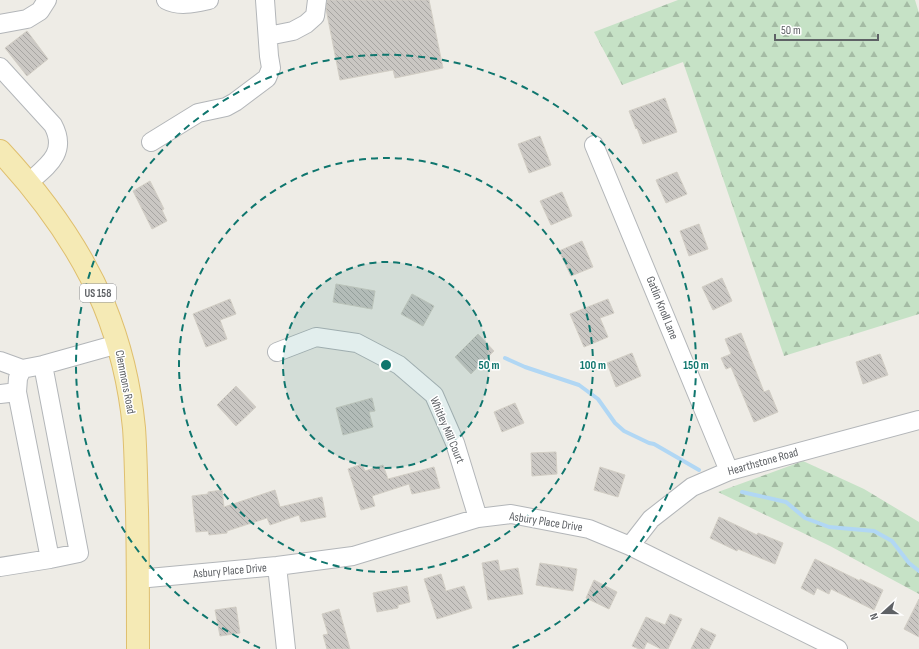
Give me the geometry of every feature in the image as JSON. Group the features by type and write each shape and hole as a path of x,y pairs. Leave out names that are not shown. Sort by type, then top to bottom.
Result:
{"main road":[{"name":"Clemmons Road","path":"3,160 28,183 78,252 105,306 118,344 127,384 134,429 138,579 138,649"}],"street":[{"path":"0,24 27,19 40,12 47,0"},
{"path":"166,0 172,3 190,4 208,0"},
{"path":"151,142 198,113 226,107 267,78 271,68 266,0"},
{"path":"268,36 293,32 306,24 315,16 317,0"},
{"path":"0,67 53,125 58,133 56,154 49,165 28,183"},
{"name":"Gatlin Knoll Lane","path":"594,145 729,471"},
{"name":"Whitley Mill Court","path":"277,352 316,338 357,343 398,365 434,394 455,443 478,518"},
{"path":"0,361 7,362 22,369 43,365 118,344"},
{"path":"0,567 79,553 43,365"},
{"path":"22,369 9,393 50,559"},
{"name":"Hearthstone Road","path":"630,546 651,519 692,487 729,471 919,420"},
{"name":"Asbury Place Drive","path":"138,579 276,566 353,556 478,518 511,514 589,529 630,546 838,649"},
{"path":"276,566 286,649"}],"green space":[{"path":"678,0 915,0 919,13 919,314 784,356 683,62 622,85 594,32"},
{"path":"803,461 864,489 919,522 919,594 830,546 718,492"}],"building":[{"path":"327,0 429,0 443,68 395,78 393,70 340,80 326,9"},
{"path":"27,31 48,59 27,76 5,48"},
{"path":"665,98 677,132 643,144 629,111"},
{"path":"540,136 551,165 529,173 518,144"},
{"path":"677,172 687,194 666,203 656,180"},
{"path":"150,181 164,209 162,210 167,221 152,229 133,191"},
{"path":"562,192 572,216 551,225 540,201"},
{"path":"699,224 708,249 689,256 680,231"},
{"path":"582,241 593,267 571,276 559,251"},
{"path":"722,278 732,301 713,310 702,287"},
{"path":"336,284 375,291 372,309 333,302"},
{"path":"412,294 434,306 423,326 401,314"},
{"path":"230,299 236,314 220,320 227,339 206,347 193,314"},
{"path":"608,299 614,313 600,318 608,337 584,347 570,314"},
{"path":"741,333 764,392 769,390 778,412 754,422 731,367 726,369 721,358 731,354 725,339"},
{"path":"478,334 494,351 471,374 455,357"},
{"path":"632,353 641,376 616,387 607,363"},
{"path":"880,354 888,375 863,384 856,362"},
{"path":"236,386 256,407 236,426 217,405"},
{"path":"372,398 375,411 369,412 373,427 343,435 336,408"},
{"path":"515,403 524,423 502,432 494,412"},
{"path":"556,452 557,474 532,476 531,453"},
{"path":"362,464 365,471 383,465 388,479 434,467 440,488 412,494 409,484 372,496 375,506 361,510 348,469"},
{"path":"600,467 625,475 618,497 594,490"},
{"path":"222,490 224,507 275,490 280,507 322,497 326,517 301,522 299,515 270,525 267,518 227,531 227,533 209,535 208,531 196,532 192,496"},
{"path":"719,517 757,535 758,533 783,543 775,564 738,549 737,551 710,538"},
{"path":"815,559 860,581 860,579 883,590 874,610 831,589 829,594 817,588 814,595 801,588"},
{"path":"498,560 500,571 518,568 523,594 488,600 482,563"},
{"path":"540,563 577,569 573,591 536,585"},
{"path":"441,574 446,591 464,586 472,608 437,619 424,579"},
{"path":"594,580 617,592 609,609 586,598"},
{"path":"407,586 410,602 398,605 398,608 377,612 373,593"},
{"path":"919,599 919,637 904,629"},
{"path":"236,607 240,633 220,636 215,610"},
{"path":"339,609 350,649 327,649 323,635 328,634 322,614"},
{"path":"670,614 682,619 668,649 661,649 647,642 644,649 639,649 632,646 646,617 665,625"},
{"path":"701,628 716,635 709,649 691,649"}],"waterway":[{"path":"505,358 525,367 579,385 598,399 615,423 624,431 654,444 699,470"},
{"path":"742,492 786,502 805,518 829,527 874,531 892,541 909,563 919,571"}]}
